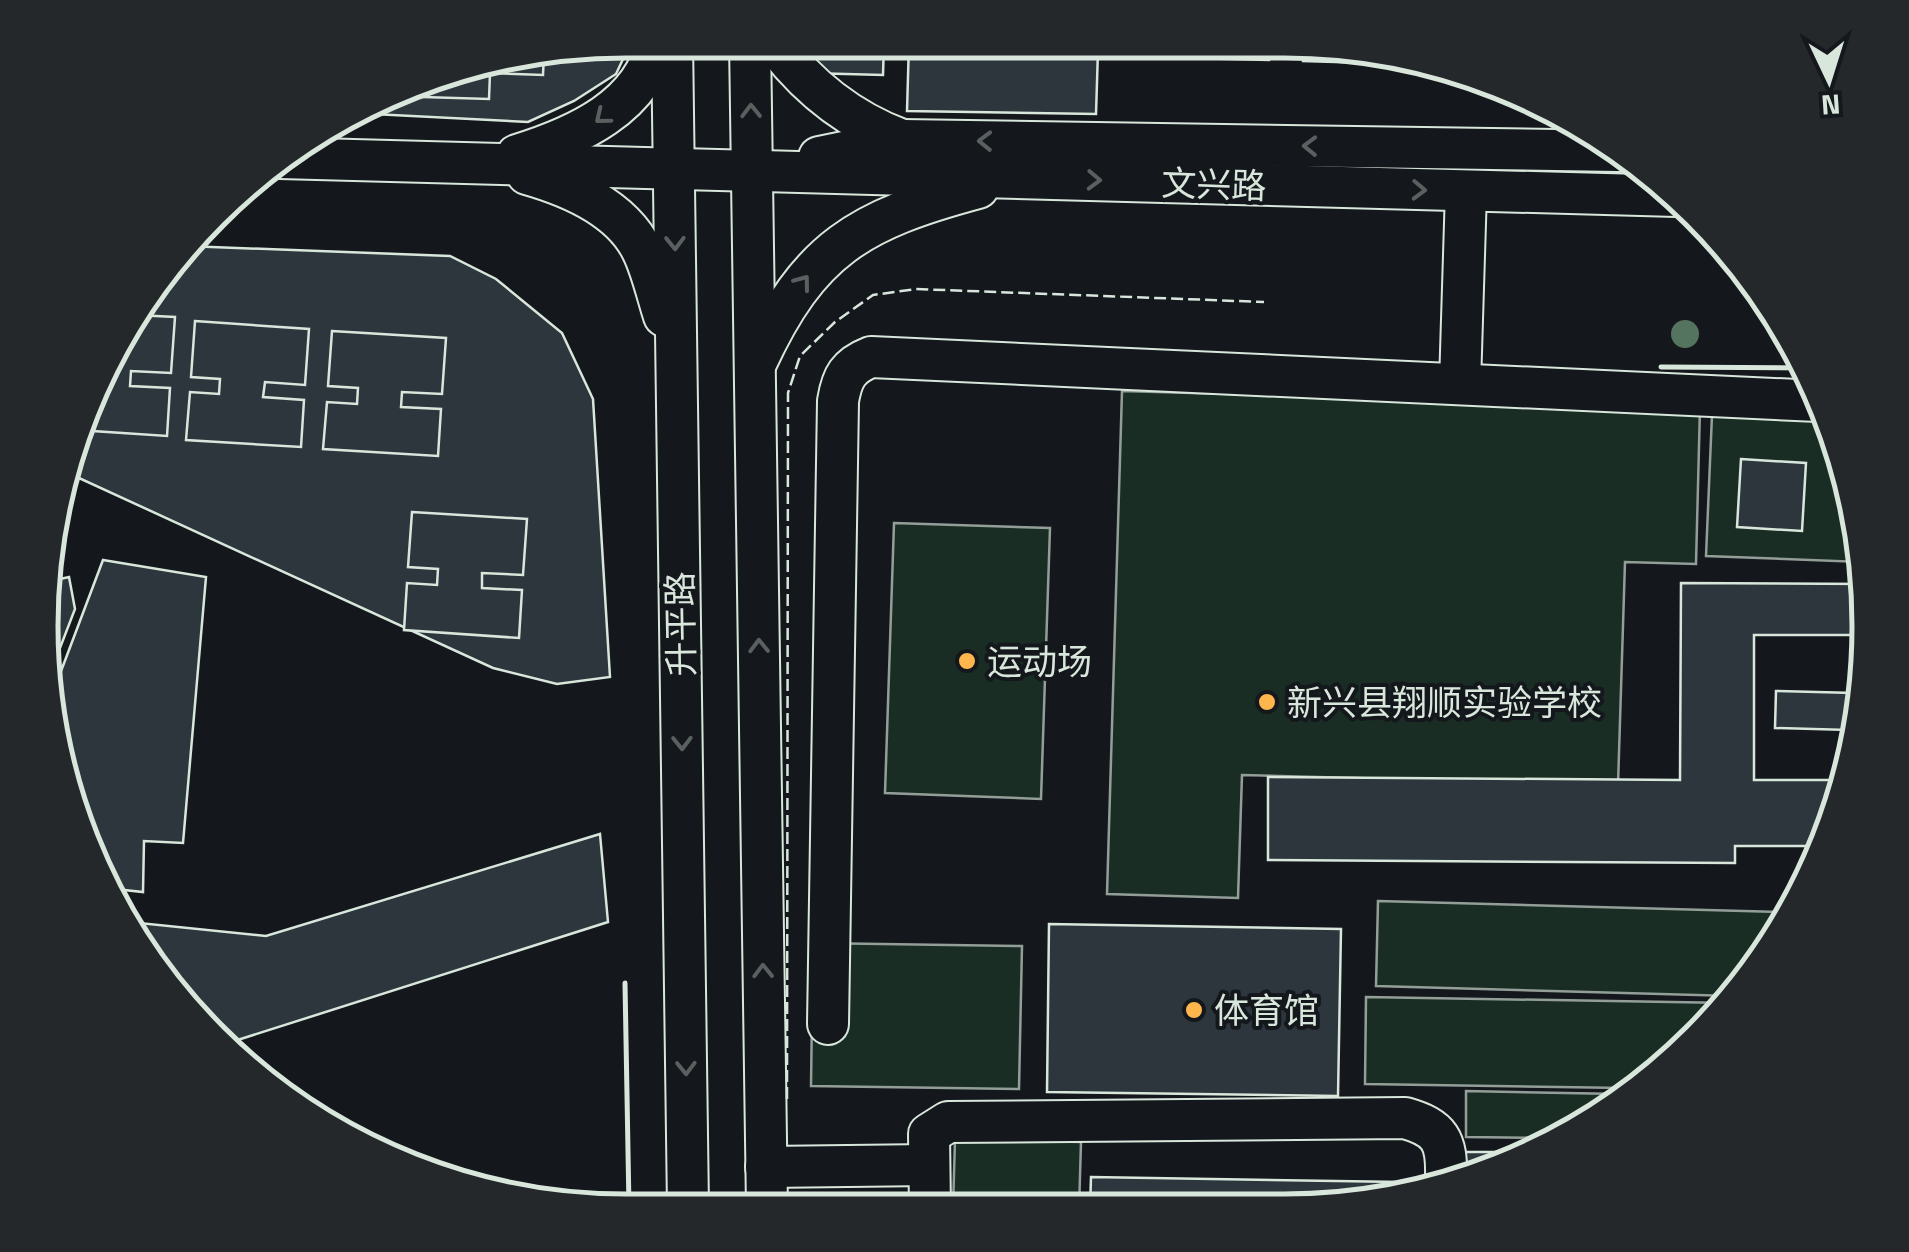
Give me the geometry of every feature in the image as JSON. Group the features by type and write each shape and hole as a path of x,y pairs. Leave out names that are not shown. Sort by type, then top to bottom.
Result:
{"street":[{"path":"490,164 554,144 600,122 632,89 651,58"},
{"name":"升平路","path":"672,58 688,1194"},
{"path":"750,58 767,1194"},
{"path":"786,58 805,82 860,121 902,140"},
{"name":"文兴路","path":"752,171 902,140 1595,151"},
{"name":"文兴路","path":"302,159 1654,195"},
{"path":"490,164 557,183 606,208 641,247 676,350"},
{"path":"755,366 772,330 822,258 871,224 942,198 1014,178"},
{"path":"1460,384 1466,191"},
{"path":"828,1024 838,401 842,378 856,363 871,357 1805,401"},
{"path":"930,1194 929,1134 948,1122 1405,1118 1430,1126 1442,1141 1445,1170"},
{"path":"766,1167 929,1165"}],"green space":[{"path":"1122,391 1700,407 1696,564 1625,562 1618,785 1242,775 1238,898 1107,894"},
{"path":"1712,415 1812,419 1832,479 1848,561 1706,556"},
{"name":"运动场","path":"894,523 1050,528 1041,799 885,793"},
{"path":"1378,901 1774,912 1715,995 1376,986"},
{"path":"813,943 1022,946 1019,1089 811,1086"},
{"path":"1366,997 1708,1003 1658,1053 1614,1088 1365,1084"},
{"path":"1466,1091 1606,1094 1530,1138 1466,1137"},
{"path":"955,1139 1081,1142 1079,1194 953,1194"}],"building":[{"path":"623,58 616,74 574,101 528,122 379,114 443,88 515,68"},
{"path":"808,58 884,58 883,75 808,73"},
{"path":"909,58 1098,58 1096,114 907,111"},
{"path":"1188,58 1269,58 1269,60"},
{"path":"1320,59 1362,63 1303,61"},
{"path":"544,63 543,75 494,73"},
{"path":"490,74 489,99 419,97"},
{"path":"203,247 450,256 496,279 562,333 593,399 610,677 557,684 493,668 78,477 116,375 153,310"},
{"path":"150,316 175,317 171,373 131,371 130,386 170,388 167,436 92,431 116,375"},
{"path":"195,321 309,329 305,385 265,382 263,397 304,400 301,447 186,440 190,392 219,394 220,379 191,377"},
{"path":"332,331 446,338 442,394 402,392 401,407 441,409 438,456 323,449 327,402 357,404 358,388 328,386"},
{"path":"1741,459 1806,463 1802,531 1737,527"},
{"path":"412,512 527,519 523,575 482,573 482,588 522,590 519,638 404,630 407,583 437,585 438,569 408,567"},
{"path":"103,560 206,577 183,843 144,841 143,892 123,890 101,844 68,737 60,674"},
{"path":"69,577 75,609 59,651 58,626 60,579"},
{"path":"1681,583 1850,584 1852,635 1754,635 1754,780 1830,780 1807,846 1735,846 1735,863 1268,860 1268,777 1680,780"},
{"path":"1776,691 1848,693 1842,730 1775,728"},
{"path":"600,834 608,922 237,1040 175,972 142,923 266,936"},
{"name":"体育馆","path":"1049,924 1341,929 1338,1096 1047,1092"},
{"path":"1457,1152 1498,1152 1466,1164 1457,1167"},
{"path":"1091,1177 1401,1182 1320,1193 1090,1194"}],"fence":[{"path":"787,1099 788,393 800,356 835,322 873,295 916,289 1264,302"}],"wall":[{"path":"1661,367 1789,368"},
{"path":"625,983 629,1194"}],"place":[{"name":"运动场","path":"967,661"},
{"name":"新兴县翔顺实验学校","path":"1267,702"},
{"name":"体育馆","path":"1194,1010"}]}
